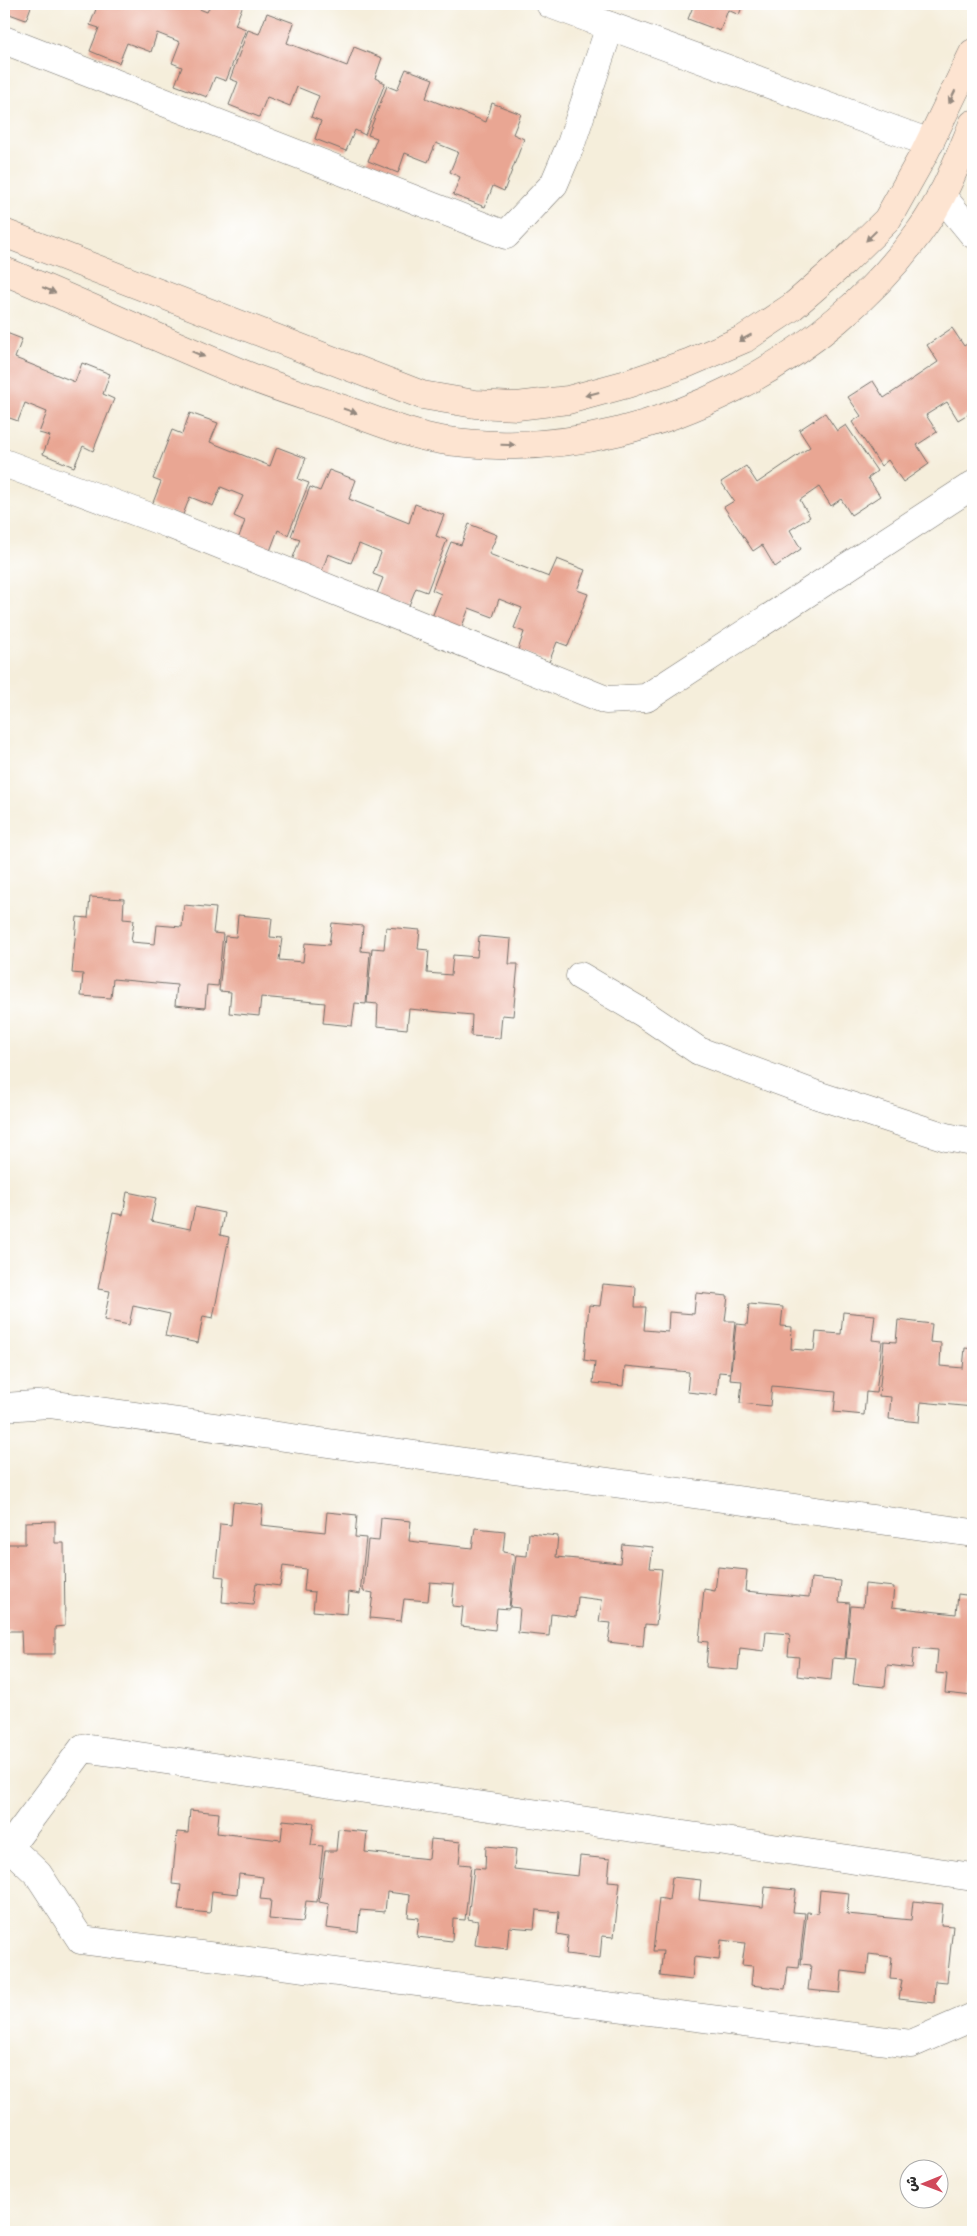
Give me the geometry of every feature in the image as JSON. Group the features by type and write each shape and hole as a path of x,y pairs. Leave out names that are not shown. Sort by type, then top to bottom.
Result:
{"street":[{"path":"550,4 930,143"},
{"path":"4,40 506,235 554,184 571,144 610,26"},
{"path":"4,233 422,395 474,404 517,406 568,400 627,384 688,363 744,339 792,307 844,262 888,220 930,143 973,53"},
{"path":"4,271 254,378 420,436 472,444 526,446 586,438 657,421 722,395 777,364 824,332 888,271 921,230 941,195 973,124"},
{"path":"941,195 973,234"},
{"path":"4,463 169,524 606,700 646,698 973,484"},
{"path":"580,976 643,1013 699,1051 816,1095 946,1137 973,1142"},
{"path":"4,1407 49,1404 973,1533"},
{"path":"973,1877 83,1748 7,1844 38,1874 81,1940 911,2044 973,2017"}],"building":[{"path":"4,4 32,4 26,20 4,12"},
{"path":"98,4 187,4 207,12 211,4 241,4 243,5 235,25 246,29 226,81 215,77 207,97 175,85 182,67 172,63 180,42 157,33 151,52 127,43 119,63 90,51 99,28 90,25"},
{"path":"694,4 743,4 739,15 728,10 720,31 688,19"},
{"path":"267,13 294,23 287,43 347,66 354,47 382,58 375,78 385,83 365,135 355,130 346,151 315,139 321,121 311,117 319,96 297,87 290,106 267,97 259,117 229,105 238,82 230,79 248,30 259,34"},
{"path":"406,69 433,79 426,98 486,122 492,103 521,114 513,134 524,139 504,191 493,186 485,207 453,195 460,177 450,172 458,152 436,143 428,162 405,153 398,173 368,161 377,138 368,135 387,86 397,90"},
{"path":"952,328 964,346 973,340 973,422 968,414 958,420 947,402 926,415 937,432 917,445 929,464 903,482 888,460 881,466 852,422 861,416 848,397 873,381 884,398 938,362 927,345"},
{"path":"4,332 22,339 15,358 75,382 82,363 110,374 103,394 114,399 93,451 83,446 74,467 43,454 50,436 39,433 47,412 25,403 18,421 4,416"},
{"path":"190,413 218,423 210,442 270,466 277,447 306,458 298,479 309,483 288,535 278,530 270,551 238,539 245,521 234,516 243,496 221,487 213,506 190,497 182,517 152,505 161,482 153,479 172,430 182,434"},
{"path":"825,413 837,431 846,425 877,471 868,478 880,496 851,515 841,499 831,506 819,487 800,500 810,517 790,530 801,549 775,567 762,545 753,551 724,507 734,501 721,482 746,466 757,483 810,447 799,430"},
{"path":"329,470 356,480 349,499 409,523 415,504 444,515 436,536 447,540 427,592 416,588 408,608 376,596 383,578 373,574 381,553 359,544 351,563 328,554 321,574 291,563 300,539 291,536 310,487 320,491"},
{"path":"469,524 497,535 489,554 549,577 557,559 585,570 577,590 588,594 568,646 557,642 549,662 518,650 524,632 514,628 522,608 499,599 493,617 469,608 461,629 432,617 441,594 432,590 451,542 461,545"},
{"path":"90,897 124,899 123,919 134,920 131,942 155,944 157,925 182,927 184,905 216,908 213,933 223,934 218,986 207,985 205,1008 175,1005 177,985 113,979 111,998 81,996 83,974 72,973 77,917 88,918"},
{"path":"238,915 272,918 270,937 282,938 279,960 303,962 305,943 329,945 332,923 363,926 361,951 370,952 366,1004 355,1003 352,1026 323,1023 325,1003 261,997 259,1016 229,1013 231,992 219,991 225,936 236,937"},
{"path":"386,927 420,930 418,949 429,950 427,973 451,975 453,955 477,957 479,936 511,939 509,964 518,964 513,1016 502,1015 500,1038 471,1036 472,1015 409,1009 407,1029 377,1026 378,1004 367,1003 372,948 384,949"},
{"path":"127,1192 156,1198 151,1221 190,1229 195,1207 224,1213 220,1235 229,1237 213,1318 203,1316 198,1343 165,1336 170,1314 133,1306 129,1325 104,1320 110,1291 98,1289 113,1213 123,1215"},
{"path":"603,1284 636,1287 635,1307 646,1307 644,1330 668,1332 669,1312 694,1314 696,1293 728,1296 725,1321 735,1321 730,1373 719,1372 717,1395 687,1392 689,1372 625,1366 623,1386 593,1383 595,1362 584,1360 589,1305 600,1306"},
{"path":"749,1304 783,1307 781,1326 792,1327 791,1349 814,1351 816,1332 841,1334 843,1312 875,1315 872,1340 882,1341 876,1393 866,1392 864,1415 834,1412 836,1392 772,1386 770,1406 740,1403 742,1381 730,1380 736,1324 747,1325"},
{"path":"898,1320 932,1324 930,1342 941,1343 940,1366 963,1368 965,1348 973,1349 973,1407 921,1402 919,1422 889,1419 891,1397 879,1396 884,1341 896,1342"},
{"path":"233,1502 263,1505 261,1525 325,1532 327,1512 357,1515 355,1537 366,1538 360,1594 349,1592 347,1614 313,1611 315,1592 304,1591 306,1569 283,1566 280,1586 256,1583 253,1605 222,1602 224,1577 215,1576 220,1524 231,1525"},
{"path":"381,1518 411,1521 409,1541 472,1548 475,1528 505,1531 503,1552 514,1554 509,1609 497,1608 495,1630 461,1626 463,1607 452,1606 454,1584 430,1582 428,1601 404,1599 401,1621 370,1618 373,1593 363,1591 368,1540 379,1541"},
{"path":"55,1521 55,1543 64,1543 65,1626 55,1627 55,1654 22,1654 21,1631 4,1631 4,1544 25,1544 25,1522"},
{"path":"529,1533 558,1536 556,1557 620,1563 622,1544 653,1547 650,1568 662,1569 656,1625 645,1624 643,1646 608,1642 611,1623 599,1622 602,1600 578,1597 576,1617 551,1614 549,1636 518,1633 520,1608 510,1607 516,1555 527,1556"},
{"path":"718,1567 747,1570 745,1591 809,1597 811,1578 841,1581 839,1602 850,1603 845,1659 833,1658 831,1680 797,1676 799,1657 788,1656 790,1634 766,1632 764,1651 740,1648 738,1670 706,1667 708,1642 699,1641 704,1589 715,1591"},
{"path":"865,1584 894,1587 892,1607 956,1614 958,1594 973,1596 973,1696 945,1693 947,1674 936,1673 938,1650 914,1648 912,1668 887,1665 885,1687 853,1684 856,1659 846,1658 851,1606 863,1607"},
{"path":"190,1810 219,1813 217,1833 281,1840 283,1820 314,1823 311,1845 323,1846 317,1902 306,1901 303,1922 269,1919 271,1900 260,1899 263,1877 239,1874 237,1894 212,1891 210,1913 178,1910 181,1885 172,1884 177,1832 188,1833"},
{"path":"338,1829 367,1832 365,1852 429,1859 431,1839 461,1842 459,1864 471,1865 465,1920 453,1919 452,1941 417,1937 419,1918 408,1917 410,1895 387,1892 385,1912 360,1910 358,1932 326,1928 329,1904 319,1902 325,1851 336,1851"},
{"path":"486,1846 516,1849 514,1869 578,1876 580,1856 610,1859 608,1881 620,1882 614,1937 602,1936 600,1958 566,1954 568,1936 557,1934 559,1912 536,1910 534,1929 509,1927 507,1949 475,1945 478,1921 468,1919 474,1868 485,1869"},
{"path":"672,1877 701,1880 699,1900 763,1907 765,1887 796,1890 793,1912 805,1913 799,1968 788,1967 785,1989 751,1985 753,1966 742,1965 745,1943 721,1940 719,1960 694,1957 692,1980 660,1976 663,1951 653,1951 659,1898 669,1900"},
{"path":"820,1890 849,1893 847,1914 911,1920 913,1901 943,1904 941,1925 953,1926 947,1982 935,1981 934,2003 899,1999 902,1980 890,1979 892,1957 869,1954 867,1974 842,1971 840,1993 808,1990 811,1965 801,1964 807,1912 818,1913"}]}
